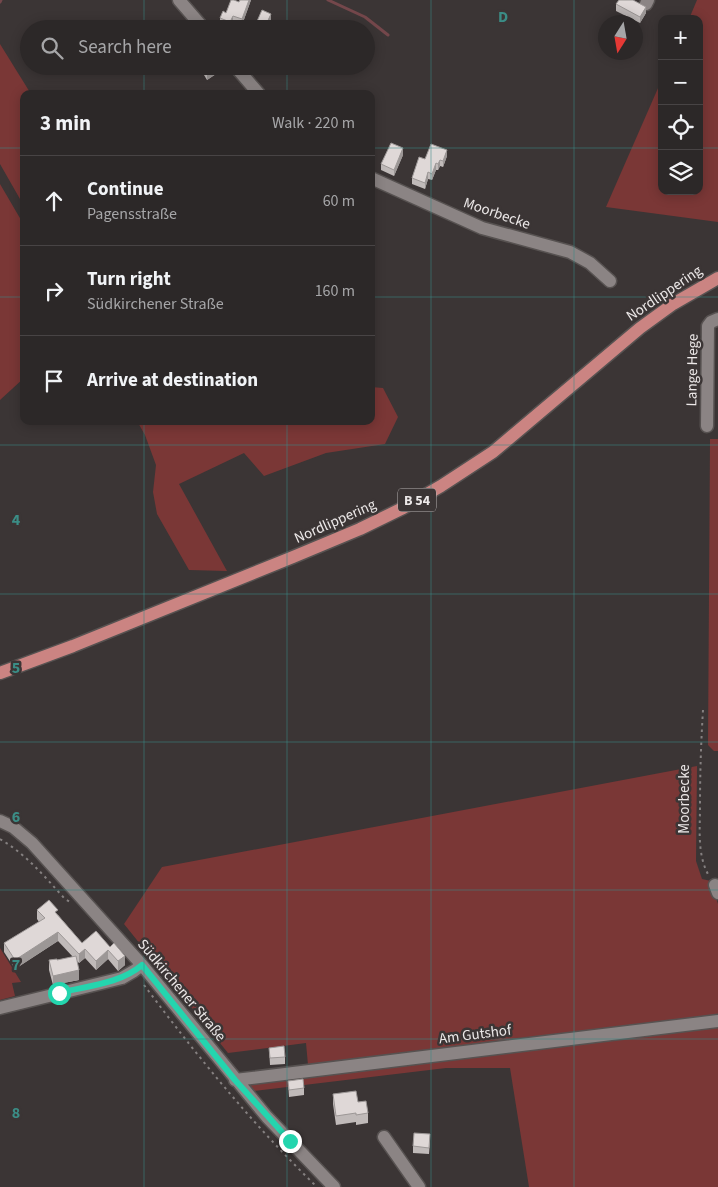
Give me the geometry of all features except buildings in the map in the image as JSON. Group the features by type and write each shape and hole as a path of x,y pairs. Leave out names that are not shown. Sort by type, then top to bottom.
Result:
{"main road":[{"name":"Nordlippering","path":"0,673 73,646 293,558 403,508 494,452 640,328 673,304 718,278"}],"street":[{"path":"179,0 196,20"},
{"path":"243,75 256,90"},
{"name":"Moorbecke","path":"375,180 482,228 570,252 590,264 610,281"},
{"name":"Lange Hege","path":"707,426 708,326 718,319"},
{"name":"Südkirchener Straße","path":"0,821 13,827 32,843 268,1118 334,1187"},
{"path":"0,1008 122,978 138,968"},
{"name":"Am Gutshof","path":"235,1080 718,1021"},
{"path":"384,1137 419,1187"}],"path":[{"name":"Moorbecke","path":"702,710 700,850 703,863 716,889"},
{"path":"0,839 18,850 65,900 70,902"},
{"path":"138,968 216,1077 285,1156 317,1187"}],"shaded area":[{"path":"697,0 718,0 718,222 606,207 658,88 658,195 703,195 703,15 691,15"},
{"path":"0,44 29,90 20,90 20,199 0,164"},
{"path":"0,184 20,218 20,382 0,400"},
{"path":"375,387 383,388 398,417 385,444 326,453 264,476 244,453 179,484 227,571 189,570 157,514 153,492 156,465 139,425 375,425"},
{"path":"710,439 718,439 718,751 714,751 708,745"},
{"path":"697,766 696,861 702,879 711,881 718,904 718,1187 529,1187 510,1068 446,1068 253,1091 240,1074 308,1065 306,1043 228,1053 124,924 162,867"},
{"path":"0,948 21,982 12,983 15,996 0,1000"}],"waterway":[{"path":"328,0 369,20"},
{"path":"375,25 388,35"}],"route":[{"path":"59,993 122,978 142,965 235,1080 290,1141"}]}
